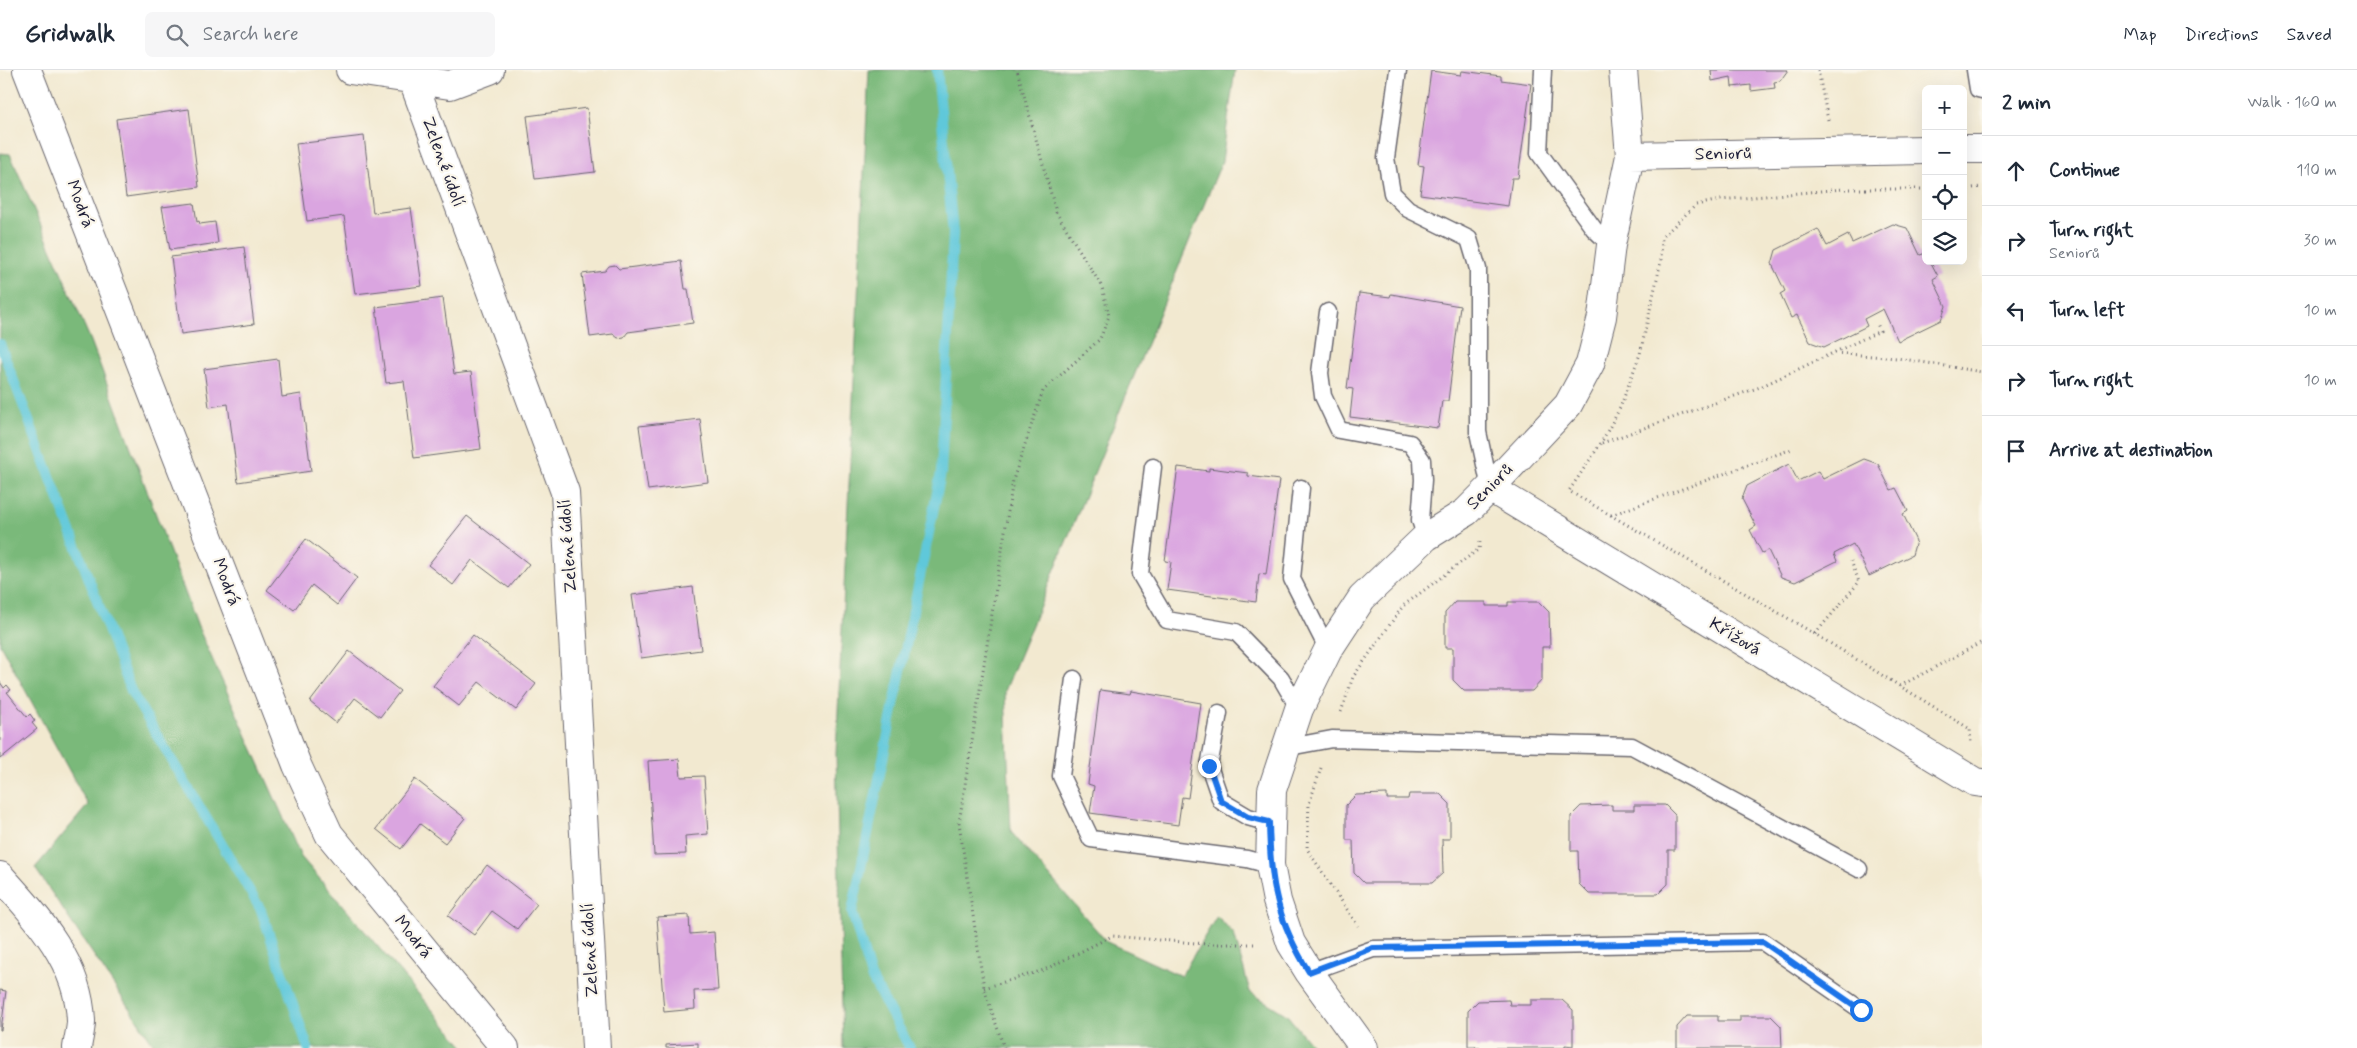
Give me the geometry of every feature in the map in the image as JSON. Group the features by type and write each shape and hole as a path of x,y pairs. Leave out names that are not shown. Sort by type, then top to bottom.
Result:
{"street":[{"name":"Modrá","path":"27,70 297,765 329,834 505,1048"},
{"path":"350,70 411,75 450,84 490,70"},
{"path":"1623,70 1630,156"},
{"name":"Zelené údolí","path":"411,75 565,492 596,1048"},
{"path":"1967,149 1982,149"},
{"name":"Seniorů","path":"1364,1048 1309,972 1291,943 1277,901 1270,865 1269,822 1272,790 1284,748 1299,709 1328,650 1362,598 1426,537 1466,512 1568,405 1590,364 1602,317 1611,245 1630,156 1922,150"},
{"name":"Křížová","path":"1490,488 1975,782 1982,783"},
{"path":"0,876 44,926 73,977 81,1021 77,1048"}],"lane":[{"path":"1398,70 1386,158 1392,193 1408,209 1469,239 1478,269 1478,432 1490,488"},
{"path":"1543,70 1539,153 1594,229 1611,245"},
{"path":"1975,70 1978,89 1982,90"},
{"path":"1328,312 1320,374 1323,396 1339,430 1410,443 1422,460 1423,480 1420,520 1426,537"},
{"path":"1154,467 1140,574 1167,620 1236,632 1281,678 1299,709"},
{"path":"1301,488 1292,579 1328,650"},
{"path":"1074,679 1061,776 1092,839 1247,859 1270,865"},
{"path":"1219,713 1209,766 1221,801 1248,817 1269,822"},
{"path":"1284,748 1332,739 1632,746 1859,869"},
{"path":"1309,972 1373,948 1763,942 1861,1010"}],"path":[{"path":"1004,1048 984,988 959,822 1013,480 1043,391 1100,339 1110,316 1102,287 1056,212 1017,70"},
{"path":"1818,70 1830,125"},
{"path":"1967,188 1982,187"},
{"path":"1922,188 1843,188 1720,200 1696,205 1662,237 1661,261 1640,354 1620,408 1601,443 1569,491 1815,634 1970,730 1971,745"},
{"path":"1601,443 1760,387 1880,331 1877,323"},
{"path":"1834,353 1897,358 1982,372"},
{"path":"1611,516 1792,449"},
{"path":"1815,634 1859,582 1852,561"},
{"path":"1900,686 1982,642"},
{"path":"984,988 1044,970 1112,936 1207,944 1253,944"}],"green space":[{"path":"869,70 1235,70 1222,161 1005,691 1011,832 1107,942 1181,976 1217,916 1234,934 1250,992 1287,1015 1314,1048 843,1048 836,753"},
{"path":"0,153 10,154 91,341 198,627 301,857 465,1048 156,1048 35,868 88,805 0,644"}],"building":[{"path":"1711,70 1788,70 1780,81 1774,82 1775,88 1751,91 1751,85 1732,87 1731,77 1712,81"},
{"path":"1431,71 1461,75 1462,71 1501,76 1501,80 1531,84 1518,178 1512,178 1508,206 1420,194 1424,166 1418,165"},
{"path":"587,108 595,172 535,179 527,116"},
{"path":"189,109 199,187 126,197 116,119"},
{"path":"364,136 373,213 411,208 422,286 355,294 344,216 307,221 296,144"},
{"path":"194,203 197,222 199,221 200,224 215,222 218,243 170,250 162,207"},
{"path":"1893,224 1907,228 1920,255 1922,254 1922,265 1932,265 1938,276 1933,279 1946,306 1941,320 1898,341 1883,309 1864,319 1867,326 1824,347 1810,342 1797,315 1791,318 1780,294 1785,291 1772,264 1776,250 1818,229 1827,246 1848,235 1852,243"},
{"path":"244,247 254,324 181,334 171,257"},
{"path":"681,261 685,289 688,289 693,323 628,332 624,337 618,338 613,334 590,337 582,274 605,271 609,266 615,265 619,269"},
{"path":"1359,293 1390,297 1391,294 1460,306 1448,401 1442,401 1438,428 1350,417 1353,389 1347,388"},
{"path":"443,298 454,374 471,372 481,449 414,458 404,381 386,383 376,307"},
{"path":"278,359 282,397 301,394 311,471 238,482 228,404 209,407 204,369"},
{"path":"700,419 708,482 648,490 639,426"},
{"path":"1864,459 1878,464 1891,490 1896,488 1908,511 1903,514 1916,541 1912,555 1869,576 1853,544 1834,554 1837,561 1795,582 1781,577 1768,550 1762,553 1750,530 1756,526 1742,499 1747,486 1789,464 1798,481 1818,471 1823,479"},
{"path":"1178,467 1209,471 1209,468 1248,473 1248,476 1279,480 1266,575 1259,574 1256,602 1167,590 1171,562 1165,561"},
{"path":"467,516 529,564 509,588 472,560 453,585 428,565"},
{"path":"306,539 357,578 337,605 312,585 294,610 267,590"},
{"path":"693,587 701,650 641,658 632,595"},
{"path":"1455,602 1486,602 1486,606 1508,606 1508,602 1539,602 1549,612 1550,647 1542,647 1542,680 1532,691 1464,691 1453,680 1453,648 1445,648 1445,613"},
{"path":"473,635 536,684 516,710 479,682 459,706 433,686"},
{"path":"349,651 400,691 380,717 355,698 336,723 310,702"},
{"path":"0,682 4,688 7,685 11,690 7,692 27,717 30,714 35,721 32,723 37,729 0,759"},
{"path":"1100,690 1130,694 1131,691 1201,703 1188,798 1182,797 1178,825 1090,813 1094,786 1088,784"},
{"path":"679,759 681,777 704,776 708,834 685,836 686,854 654,855 648,761"},
{"path":"415,779 465,818 445,843 420,824 401,849 376,829"},
{"path":"1387,794 1387,799 1408,799 1409,794 1440,794 1450,804 1450,839 1442,839 1443,873 1432,883 1364,883 1354,873 1353,840 1346,840 1346,805 1356,795"},
{"path":"1612,805 1612,810 1634,810 1634,805 1665,805 1675,815 1675,850 1668,850 1668,884 1658,894 1589,894 1579,884 1578,851 1571,851 1571,816 1581,806"},
{"path":"487,865 537,904 517,929 492,911 474,935 448,916"},
{"path":"689,915 690,934 714,932 718,990 694,991 695,1009 664,1012 657,917"},
{"path":"0,990 6,991 1,1030 0,1030"},
{"path":"1509,1000 1510,1005 1531,1005 1531,1000 1562,1000 1573,1010 1573,1046 1565,1045 1565,1048 1476,1048 1476,1046 1468,1046 1468,1011 1478,1001"},
{"path":"1687,1016 1718,1016 1718,1021 1740,1021 1740,1016 1771,1016 1781,1026 1782,1048 1677,1048 1677,1027"},
{"path":"698,1043 698,1048 666,1048 666,1045"}],"waterway":[{"path":"910,1048 871,977 852,912 941,473 953,233 937,70"},
{"path":"0,344 132,693 261,910 308,1048"}],"route":[{"path":"1209,766 1221,801 1248,817 1269,822 1270,865 1277,901 1291,943 1309,972 1373,948 1763,942 1861,1010"}]}
